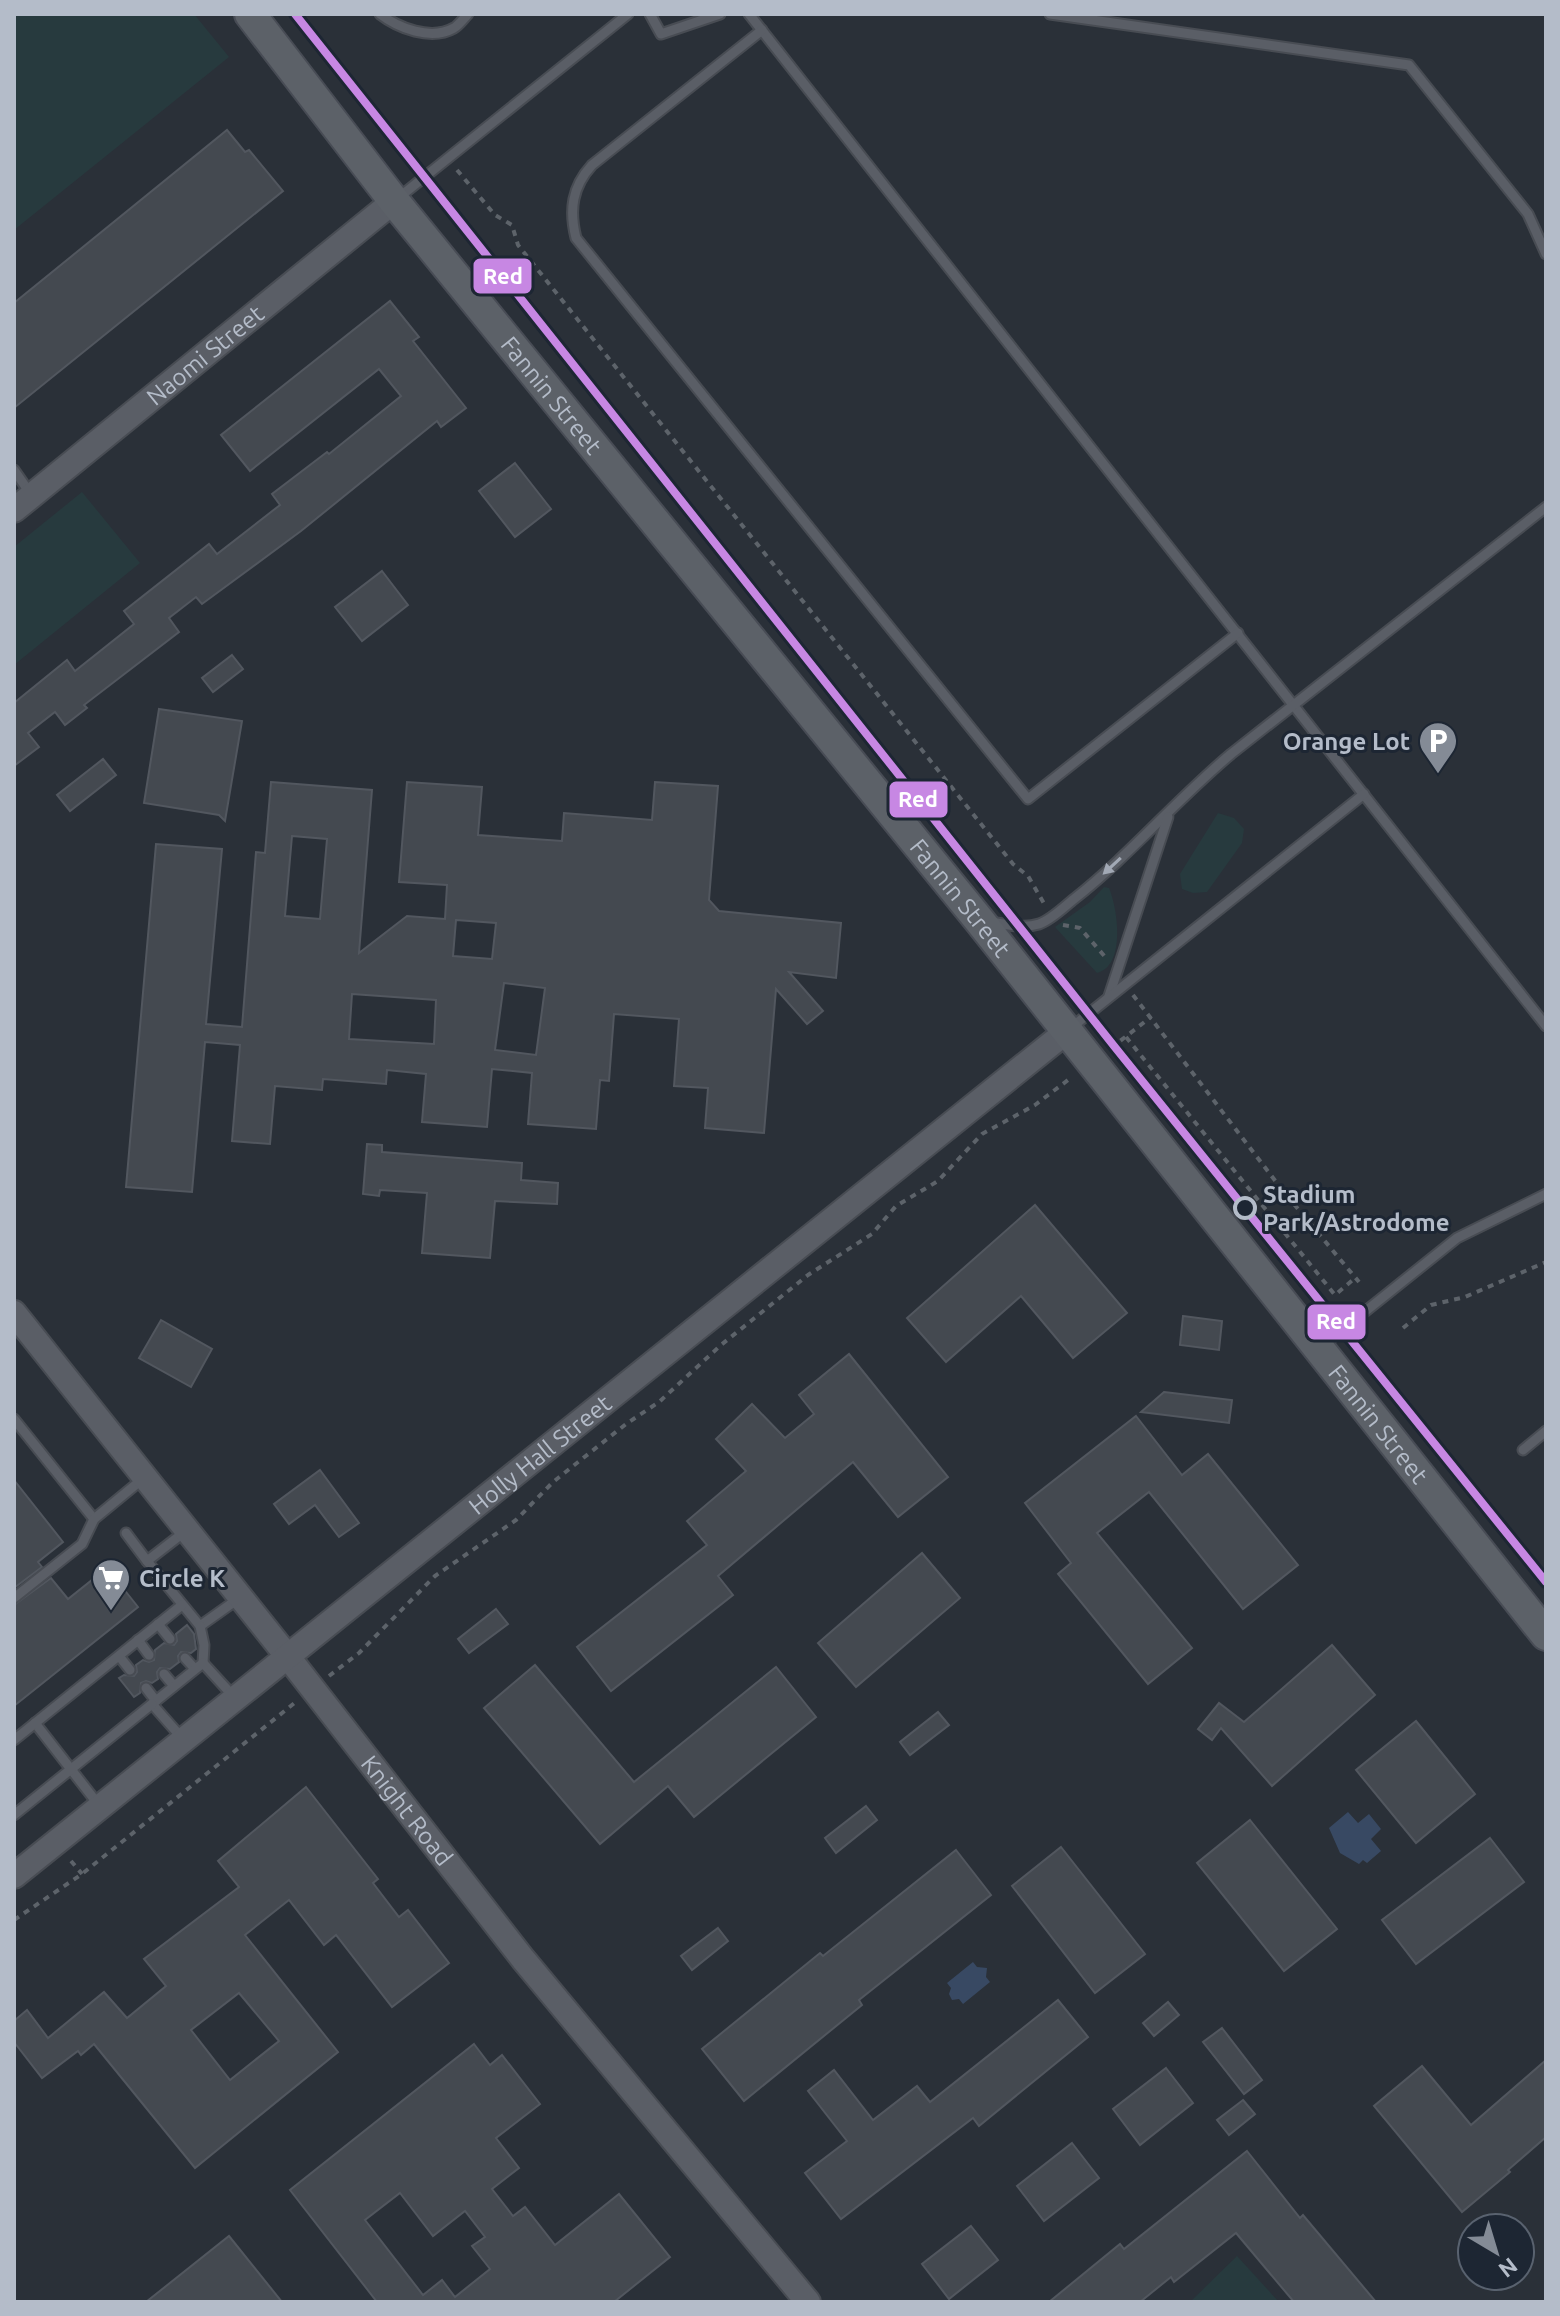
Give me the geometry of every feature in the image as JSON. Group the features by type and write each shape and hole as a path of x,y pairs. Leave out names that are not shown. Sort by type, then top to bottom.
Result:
{"main road":[{"name":"Fannin Street","path":"250,14 394,201 979,920 1546,1635"}],"street":[{"name":"Naomi Street","path":"23,503 394,201"},
{"name":"Holly Hall Street","path":"14,1876 1066,1032"},
{"name":"Knight Road","path":"14,1313 241,1597 523,1959 808,2302"}],"lane":[{"path":"380,14 401,28 435,33 453,29 468,14"},
{"path":"394,201 628,14"},
{"path":"650,14 661,34 720,14"},
{"path":"749,14 1546,1026"},
{"path":"1050,14 1409,65 1528,214 1546,254"},
{"path":"762,30 582,176 575,191 572,223 576,238 1028,799 1238,633"},
{"path":"14,470 23,503"},
{"path":"979,920 1020,926 1040,924 1088,888 1197,783 1546,507"},
{"path":"1066,1032 1364,794"},
{"path":"1109,996 1169,813"},
{"path":"1318,1349 1457,1238 1546,1194"},
{"path":"14,1419 94,1519"},
{"path":"1523,1450 1546,1431"},
{"path":"14,1598 82,1544 94,1519 145,1477"},
{"path":"147,1561 187,1530"},
{"path":"14,1815 199,1666 204,1645 200,1626 126,1533"},
{"path":"200,1626 241,1597"},
{"path":"14,1740 182,1605"},
{"path":"158,1624 170,1639"},
{"path":"138,1640 149,1655"},
{"path":"119,1656 130,1670"},
{"path":"185,1658 199,1666 236,1699"},
{"path":"164,1674 174,1686"},
{"path":"146,1688 184,1740"},
{"path":"35,1723 101,1807"}],"path":[{"path":"448,159 495,215 512,225 518,245 1013,864 1028,876 1044,905"},
{"path":"1060,923 1080,928 1110,963"},
{"path":"1126,1037 1335,1295 1357,1280 1274,1179 1138,1002"},
{"path":"14,1920 82,1874 359,1653 435,1576 516,1520 553,1482 659,1402 721,1345 808,1275 872,1234 896,1206 938,1181 982,1134 1035,1105 1056,1089"},
{"path":"1403,1328 1431,1305 1465,1297 1546,1262"},
{"path":"71,1861 82,1874"}],"green space":[{"path":"14,14 194,14 229,57 14,230"},
{"path":"82,492 140,563 14,665 14,547"},
{"path":"1218,813 1234,818 1244,829 1242,843 1207,892 1193,893 1182,889 1180,874"},
{"path":"1104,887 1109,888 1117,922 1116,949 1106,968 1097,973 1055,927 1090,902"},
{"path":"1237,2256 1279,2302 1190,2302"}],"water":[{"path":"1348,1812 1358,1823 1369,1814 1381,1829 1371,1839 1381,1851 1367,1863 1363,1860 1359,1864 1340,1853 1329,1828"},
{"path":"973,1962 977,1967 987,1968 986,1977 990,1982 963,2004 959,1999 952,2000 949,1994 951,1988 947,1983"}],"building":[{"path":"227,130 245,152 249,150 283,191 14,408 14,303"},
{"path":"390,301 419,337 413,341 466,408 441,427 437,421 301,531 202,604 196,597 169,618 179,632 84,705 87,708 65,725 55,712 28,733 39,747 14,766 14,703 67,660 75,671 134,624 124,611 209,544 217,554 280,505 272,494 327,452 329,454 401,396 379,369 250,471 221,435"},
{"path":"515,463 551,509 515,537 479,491"},
{"path":"382,571 408,605 362,641 335,607"},
{"path":"232,655 243,669 213,692 202,678"},
{"path":"159,709 242,721 225,821 219,815 144,803"},
{"path":"103,759 116,775 70,811 57,795"},
{"path":"271,782 372,790 359,953 407,916 445,919 447,885 399,882 407,782 482,787 478,835 562,841 564,813 652,820 655,782 718,786 709,900 719,911 841,923 836,978 789,972 823,1011 807,1024 776,989 764,1133 705,1128 708,1088 674,1086 679,1019 614,1014 609,1081 600,1080 596,1129 528,1124 532,1073 492,1069 487,1127 422,1122 426,1074 387,1070 386,1084 323,1079 322,1090 275,1086 270,1144 232,1141 240,1045 205,1042 192,1192 126,1187 156,844 222,849 206,1024 242,1027 256,852 265,853","holes":["292,836 327,839 320,919 285,916","456,920 496,923 492,959 453,956","504,983 545,988 536,1055 495,1050","352,994 436,1000 434,1044 349,1039"]},
{"path":"367,1144 382,1145 382,1152 522,1163 521,1180 558,1183 557,1204 495,1201 490,1258 422,1253 427,1193 380,1190 379,1196 363,1194"},
{"path":"1035,1205 1127,1313 1073,1358 1021,1296 946,1362 907,1318"},
{"path":"1183,1316 1222,1321 1219,1350 1180,1345"},
{"path":"161,1320 212,1349 191,1387 139,1358"},
{"path":"849,1354 948,1477 898,1517 853,1462 718,1576 733,1595 611,1691 577,1647 707,1545 687,1521 746,1471 716,1439 752,1404 785,1438 814,1414 799,1395"},
{"path":"1164,1392 1232,1400 1229,1423 1141,1412"},
{"path":"1136,1416 1182,1475 1208,1454 1298,1565 1243,1609 1149,1492 1097,1533 1192,1648 1148,1684 1058,1574 1071,1563 1025,1503"},
{"path":"320,1470 359,1523 339,1537 315,1505 289,1524 274,1504"},
{"path":"14,1480 63,1542 38,1562 42,1567 14,1588"},
{"path":"922,1553 960,1598 856,1687 818,1643"},
{"path":"107,1568 138,1607 14,1706 14,1605 51,1578 68,1599"},
{"path":"496,1609 508,1624 469,1653 458,1639"},
{"name":"Circle K","path":"187,1625 194,1634 196,1649 191,1653 181,1652 179,1662 170,1669 160,1668 158,1679 152,1683 141,1683 140,1693 134,1697 119,1678 134,1676 136,1665 143,1660 154,1660 155,1650 164,1643 174,1645 176,1634"},
{"path":"1332,1645 1375,1695 1272,1786 1221,1728 1212,1740 1198,1729 1219,1703 1244,1722"},
{"path":"535,1665 634,1782 776,1667 816,1717 694,1817 668,1786 600,1844 484,1708"},
{"path":"938,1712 949,1725 910,1755 900,1742"},
{"path":"1416,1721 1475,1794 1416,1843 1356,1770"},
{"path":"306,1787 378,1879 373,1883 399,1917 408,1910 449,1963 392,2007 336,1935 324,1945 289,1900 245,1935 338,2052 195,2168 94,2044 81,2055 78,2051 42,2078 14,2042 14,2021 27,2010 48,2038 104,1992 127,2018 166,1986 144,1959 239,1887 218,1861","holes":["239,1993 279,2041 230,2080 191,2030"]},
{"path":"866,1806 877,1820 836,1853 825,1838"},
{"path":"1250,1820 1337,1929 1284,1971 1197,1863"},
{"path":"1490,1838 1524,1882 1416,1964 1382,1920"},
{"path":"1061,1847 1145,1954 1095,1993 1012,1886"},
{"path":"956,1850 991,1895 859,2000 862,2005 744,2101 702,2049 820,1953 823,1956"},
{"path":"718,1928 728,1941 692,1970 681,1956"},
{"path":"1058,2000 1088,2037 979,2126 973,2118 841,2219 805,2173 847,2141 808,2091 834,2070 873,2120 917,2086 930,2102"},
{"path":"1168,2002 1179,2015 1154,2036 1143,2023"},
{"path":"1222,2028 1262,2080 1244,2094 1203,2042"},
{"path":"474,2044 490,2065 502,2055 540,2104 496,2138 519,2168 492,2189 513,2216 525,2207 555,2245 619,2194 670,2257 614,2302 377,2302 290,2190","holes":["400,2193 433,2236 465,2211 485,2237 472,2246 490,2269 455,2297 442,2280 423,2295 365,2220"]},
{"path":"1546,2060 1546,2137 1462,2212 1374,2106 1422,2066 1471,2125"},
{"path":"1166,2068 1193,2103 1140,2145 1113,2109"},
{"path":"1243,2100 1255,2114 1229,2135 1217,2120"},
{"path":"1072,2143 1099,2178 1044,2221 1017,2186"},
{"path":"1247,2151 1300,2218 1303,2215 1376,2302 1294,2302 1236,2233 1174,2282 1171,2277 1140,2302 1049,2302 1120,2244 1124,2249"},
{"path":"971,2226 998,2260 949,2299 922,2264"},
{"path":"229,2236 282,2302 146,2302"}],"transit line":[{"name":"Red","path":"295,14 1114,1046 1546,1582"}],"place":[{"name":"Orange Lot","path":"1438,775"},
{"name":"Stadium Park/Astrodome","path":"1245,1208"},
{"name":"Circle K","path":"111,1612"}]}
